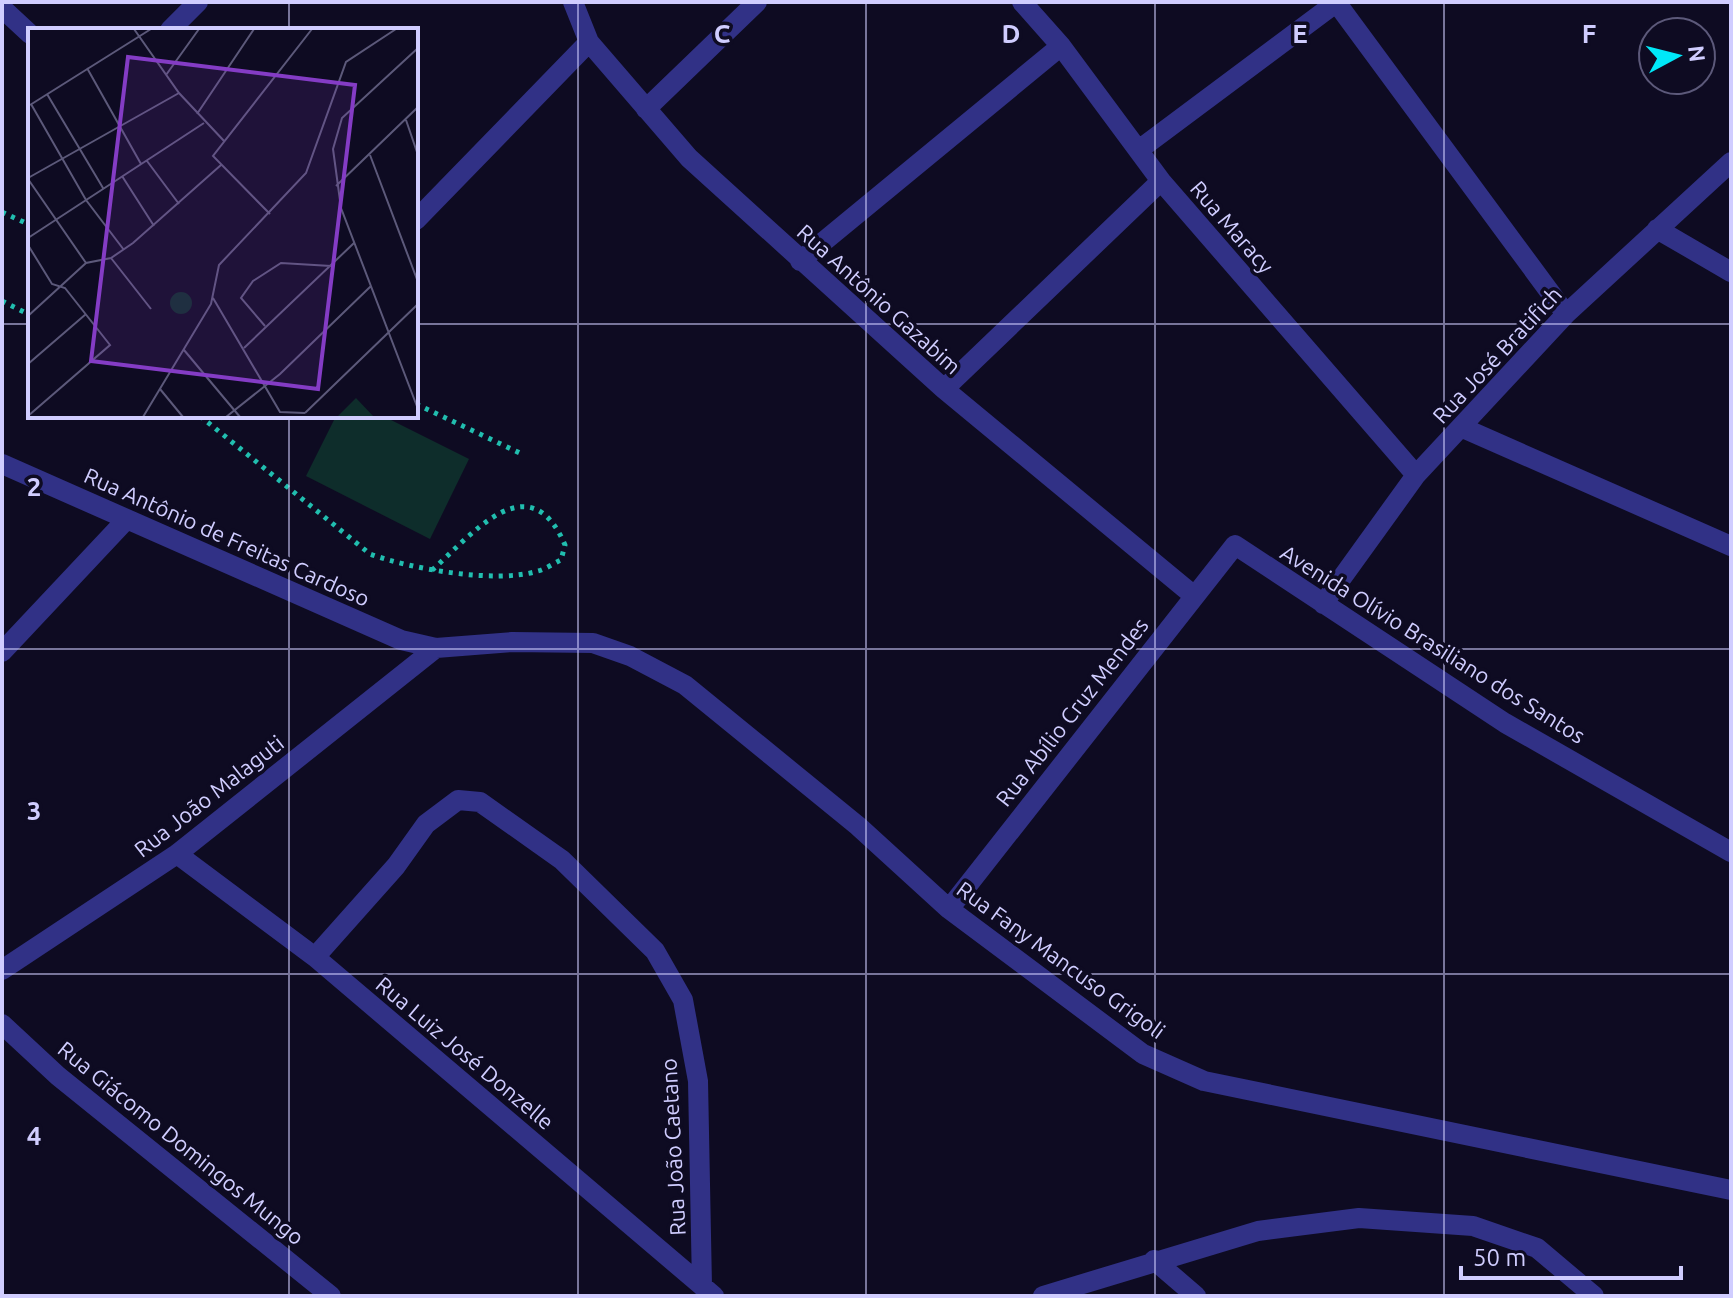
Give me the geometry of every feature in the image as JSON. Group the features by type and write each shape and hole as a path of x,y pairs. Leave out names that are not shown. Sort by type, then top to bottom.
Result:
{"street":[{"path":"172,28 198,2"},
{"name":"Rua Antônio Gazabim","path":"573,2 589,42 689,158 944,389 1193,595"},
{"path":"646,109 757,2"},
{"name":"Rua Maracy","path":"1022,2 1061,46 1161,181 1416,475"},
{"path":"1140,149 1336,2 1566,314"},
{"path":"2,8 28,32"},
{"path":"418,218 589,42"},
{"path":"800,261 1061,46"},
{"name":"Rua José Bratifich","path":"1323,604 1416,475 1566,314 1731,162"},
{"path":"944,389 1161,181"},
{"path":"1657,229 1731,272"},
{"path":"1463,428 1731,546"},
{"name":"Rua Antônio de Freitas Cardoso","path":"2,464 401,640 436,648"},
{"path":"2,652 126,520"},
{"name":"Rua Abílio Cruz Mendes","path":"949,909 1235,545"},
{"name":"Avenida Olívio Brasiliano dos Santos","path":"1235,545 1505,723 1731,852"},
{"name":"Rua Fany Mancuso Grigoli","path":"436,648 512,642 593,643 630,656 685,685 858,826 949,909 1143,1054 1204,1081 1731,1190"},
{"name":"Rua João Malaguti","path":"2,970 177,854 436,648"},
{"name":"Rua João Caetano","path":"315,957 396,866 426,824 458,800 480,802 562,860 655,951 683,1000 698,1081 708,1291"},
{"name":"Rua Luiz José Donzelle","path":"177,854 315,957 708,1291"},
{"name":"Rua Giácomo Domingos Mungo","path":"2,1024 58,1076 331,1296"},
{"path":"1043,1296 1258,1231 1359,1218 1473,1226 1537,1248 1594,1296"},
{"path":"1154,1260 1196,1296"}],"path":[{"path":"2,212 28,224"},
{"path":"2,301 28,314"},
{"path":"418,405 522,454"},
{"path":"202,418 370,554 430,572 451,570 484,575 538,572 561,560 565,545 554,520 535,508 504,509 430,572"}],"green space":[{"path":"335,418 387,418 469,459 430,539 306,476"}]}
